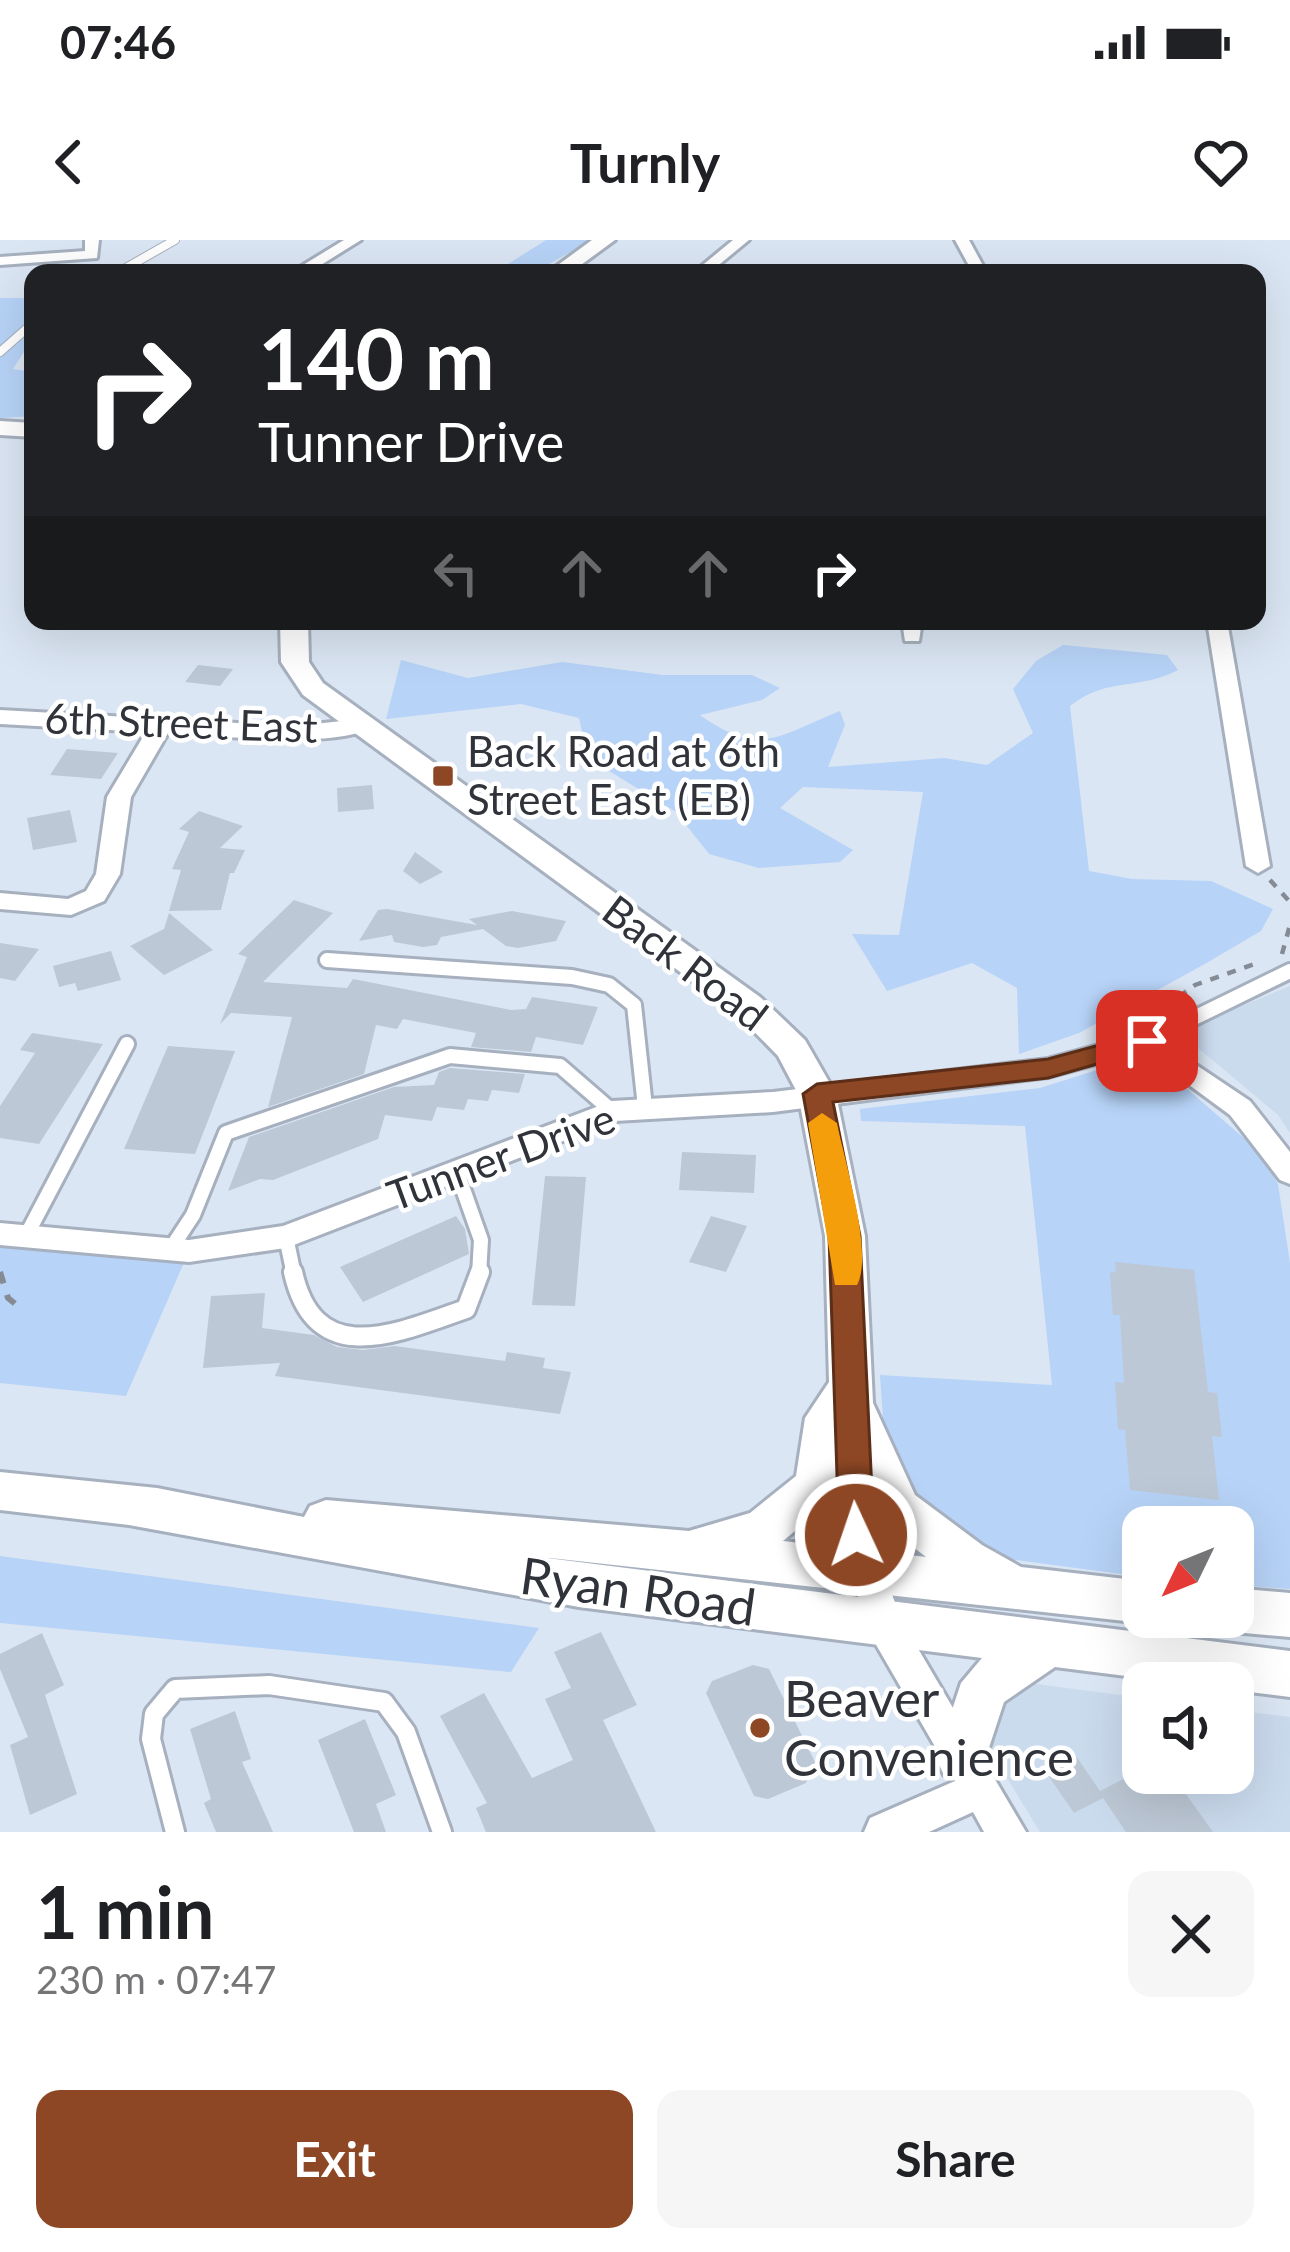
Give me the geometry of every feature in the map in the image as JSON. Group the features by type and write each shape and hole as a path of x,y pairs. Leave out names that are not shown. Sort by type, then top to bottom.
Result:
{"main road":[{"path":"569,264 605,240"},
{"name":"Back Road","path":"294,630 295,662 313,689 748,1005 792,1049 817,1094 844,1236 856,1535 868,1572"},
{"path":"685,1551 764,1528 817,1485 827,1418 849,1388"},
{"path":"849,1388 897,1508 965,1560 1028,1591"},
{"name":"Ryan Road","path":"0,1491 132,1506 589,1540 1122,1599"},
{"name":"Ryan Road","path":"132,1506 579,1586 1290,1674"},
{"path":"1254,1612 1290,1616"},
{"path":"972,1773 970,1712 985,1681 1051,1645"}],"street":[{"path":"313,264 354,240"},
{"path":"711,264 742,240"},
{"path":"0,261 92,248"},
{"path":"1218,630 1258,866"},
{"name":"6th Street East","path":"0,717 295,733 361,726"},
{"path":"0,901 71,907 95,896 108,874 119,797 160,727"},
{"path":"1147,1041 1240,1108 1289,1170"},
{"name":"Tunner Drive","path":"12,1236 170,1250 286,1237 612,1112 773,1102 1048,1069 1147,1041"},
{"name":"Back Road","path":"868,1572 884,1624 1006,1832"},
{"path":"884,1832 972,1773"}],"lane":[{"path":"133,264 176,240"},
{"path":"0,352 24,330"},
{"path":"327,960 572,977 609,985 634,1005 645,1107"},
{"path":"1147,1041 1290,971"},
{"path":"12,1236 127,1044"},
{"path":"170,1250 193,1215 226,1133 450,1056 560,1066 612,1112"},
{"path":"286,1237 307,1312 333,1331 374,1338 466,1309 484,1272 480,1228 458,1172"},
{"path":"175,1832 152,1739 154,1714 175,1689 269,1685 384,1702 406,1732 442,1832"}],"path":[{"path":"1258,866 1290,902"},
{"path":"1282,955 1290,925"},
{"path":"1147,1041 1150,1014 1195,985 1260,962"},
{"path":"0,1272 0,1292 9,1305 23,1310"}],"shaded area":[{"path":"546,240 592,240 549,264 508,264"},
{"path":"0,298 24,298 24,352 13,369 24,371 24,417 0,418"},
{"path":"1063,645 1167,655 1178,670 1097,691 1070,706 1089,871 1132,879 1211,881 1273,909 1261,931 1203,965 1079,1033 1019,1054 1017,988 972,963 887,991 852,934 899,935 923,792 803,787 780,808 853,850 840,862 759,868 709,854 676,812 588,758 579,718 521,704 386,719 401,660 468,678 562,662 663,675 752,675 780,688 762,700 700,715 739,736 769,739 840,711 845,725 828,767 944,758 987,765 1033,733 1013,689 1036,661"},
{"path":"1290,986 1290,1133 1278,1115 1179,1032"},
{"path":"1116,1064 1157,1068 1260,1152 1278,1184 1290,1263 1290,1589 1254,1586 1254,1506 1122,1506 1122,1574 1008,1559 980,1549 898,1478 885,1448 880,1375 1052,1385 1025,1126 861,1121 860,1109 1040,1088"},
{"path":"0,1234 189,1251 126,1396 0,1383"},
{"path":"0,1556 539,1628 511,1672 0,1623"},
{"path":"1029,1683 1122,1695 1122,1794 1254,1794 1254,1713 1290,1717 1290,1832 1040,1832 988,1747 997,1710"}],"building":[{"path":"198,665 233,669 220,686 185,682"},
{"path":"67,749 118,753 101,779 50,775"},
{"path":"372,785 374,809 338,812 337,788"},
{"path":"70,810 77,842 33,850 27,818"},
{"path":"199,811 243,826 220,848 245,850 230,873 221,910 169,911 181,870 172,869 189,832 179,829"},
{"path":"415,852 443,872 420,884 403,871"},
{"path":"294,900 333,913 263,982 347,988 353,979 511,1010 526,1009 532,997 598,1007 583,1045 536,1037 531,1052 471,1047 476,1033 403,1019 397,1029 376,1025 364,1074 268,1107 292,1017 231,1013 220,1024 247,957 238,954"},
{"path":"378,910 477,925 469,919 512,911 566,921 556,941 518,948 506,946 483,929 441,937 437,945 423,947 394,942 392,935 359,941"},
{"path":"169,913 213,950 164,975 130,946 164,929"},
{"path":"0,943 39,949 15,981 0,978"},
{"path":"111,951 121,980 78,991 75,983 59,987 53,966"},
{"path":"32,1033 103,1044 39,1144 0,1138 0,1106 35,1053 20,1050"},
{"path":"168,1046 235,1051 195,1154 124,1149"},
{"path":"450,1068 525,1074 519,1093 492,1090 488,1101 468,1099 464,1110 437,1107 432,1121 385,1115 378,1139 273,1180 260,1179 228,1191 249,1137 394,1087 434,1085 439,1072"},
{"path":"682,1152 756,1155 754,1193 679,1190"},
{"path":"545,1176 586,1177 575,1306 532,1305"},
{"path":"456,1216 465,1229 469,1254 363,1302 340,1267"},
{"path":"711,1216 747,1226 726,1272 689,1262"},
{"path":"1115,1262 1194,1270 1208,1392 1217,1393 1222,1437 1212,1436 1219,1500 1130,1490 1125,1430 1118,1429 1115,1382 1124,1383 1120,1315 1113,1315 1110,1273 1116,1272"},
{"path":"265,1293 262,1328 314,1335 337,1347 395,1346 505,1361 507,1352 545,1358 543,1368 571,1372 560,1414 275,1376 280,1363 203,1368 211,1296"},
{"path":"601,1632 637,1705 603,1720 656,1832 486,1832 476,1808 487,1803 440,1716 484,1693 532,1778 573,1760 545,1699 571,1688 554,1652"},
{"path":"42,1633 64,1685 45,1695 77,1794 30,1815 10,1745 28,1737 0,1669 0,1654"},
{"name":"Beaver Convenience","path":"753,1665 769,1669 815,1762 806,1783 768,1799 754,1796 706,1693 712,1681"},
{"path":"235,1711 251,1759 242,1762 273,1832 216,1832 204,1803 211,1799 190,1729"},
{"path":"365,1719 396,1795 376,1804 386,1832 354,1832 318,1740"},
{"path":"1074,1753 1100,1791 1122,1780 1122,1794 1186,1794 1213,1832 1126,1832 1103,1798 1074,1813 1043,1768"}],"slow traffic":[{"path":"822,1123 844,1236 846,1277"}],"place":[{"name":"Back Road at 6th Street East (EB)","path":"443,776"},
{"name":"Beaver Convenience","path":"760,1728"}],"route":[{"path":"856,1535 844,1236 817,1094 1048,1069 1147,1041"}]}
